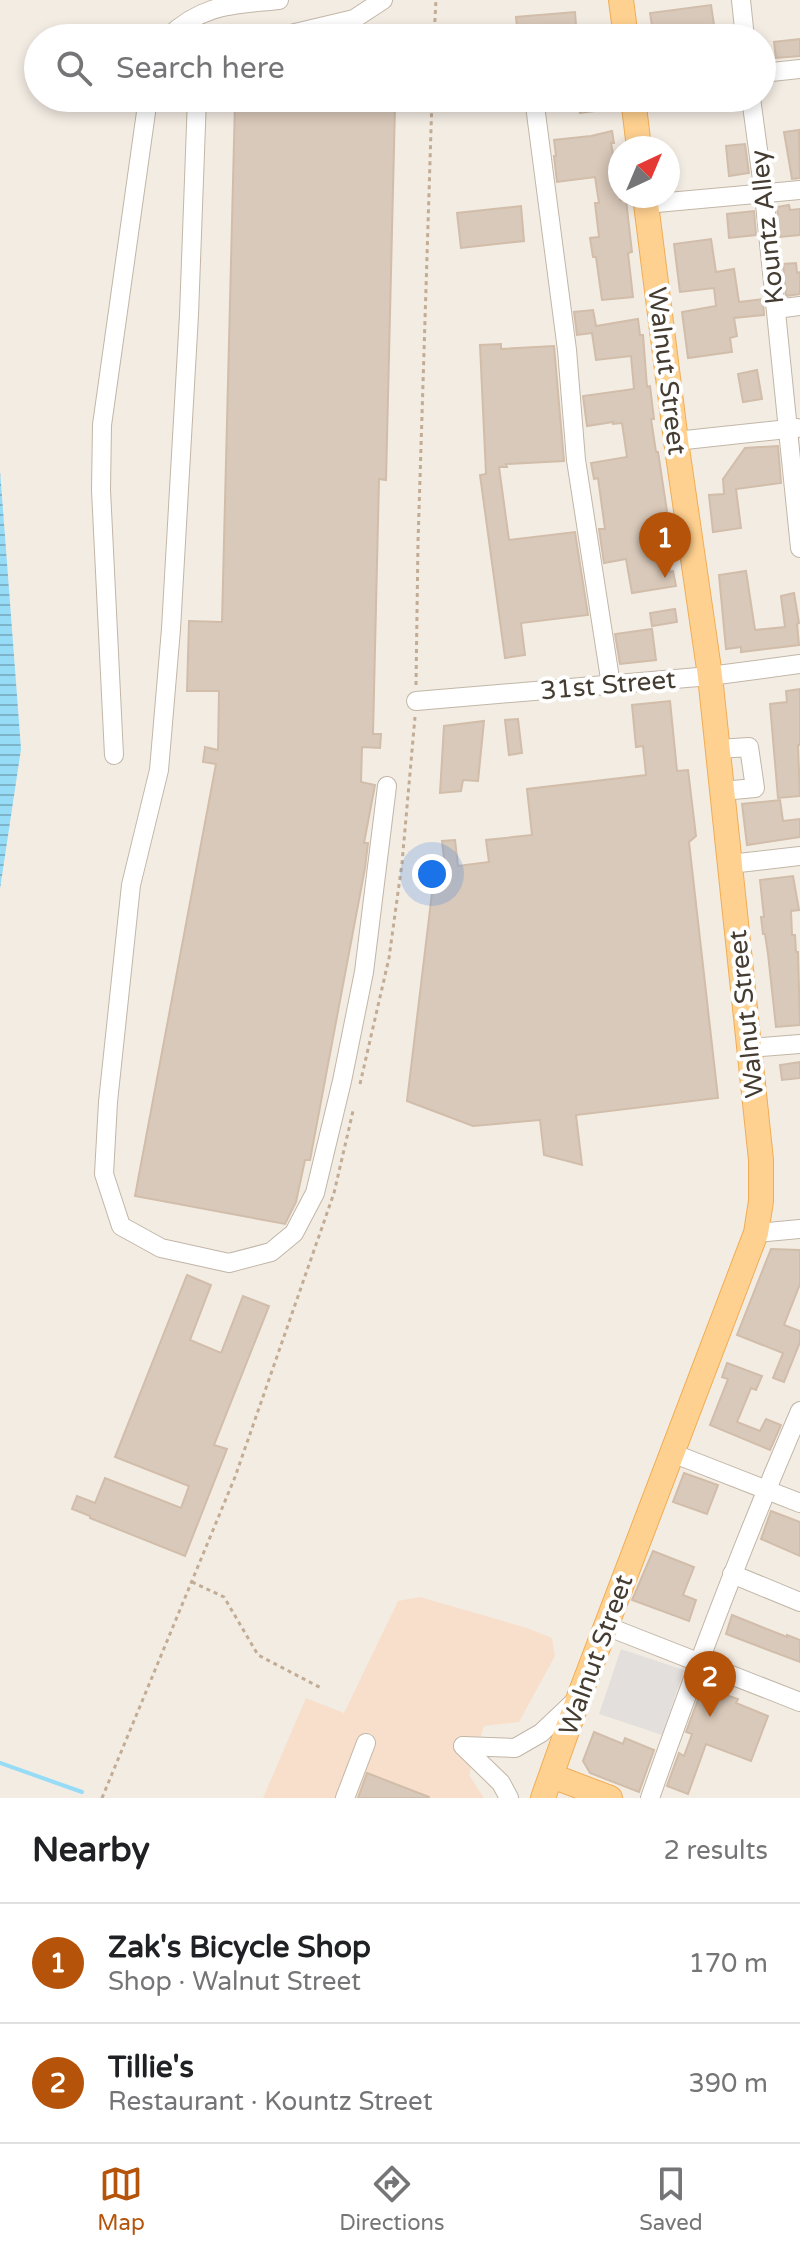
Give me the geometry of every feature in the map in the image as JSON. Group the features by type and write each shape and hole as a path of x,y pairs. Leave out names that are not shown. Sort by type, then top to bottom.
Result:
{"main road":[{"path":"621,0 624,24"},
{"path":"635,112 638,136"},
{"name":"Walnut Street","path":"548,1787 579,1697 756,1233 761,1201 761,1160 710,676 646,208"},
{"path":"548,1787 610,1798"}],"street":[{"path":"182,24 212,8 279,0"},
{"path":"333,24 354,19 383,0"},
{"path":"741,0 744,24"},
{"path":"776,72 800,69"},
{"path":"114,755 101,490 102,425 146,112"},
{"path":"196,112 189,315 171,629 159,770 131,885 108,1102 104,1174 121,1226 161,1248 229,1263 271,1252 294,1233 315,1193 364,972 387,786"},
{"path":"536,112 567,350 576,460 611,685"},
{"name":"Kountz Alley","path":"753,112 776,309 794,428 800,547"},
{"path":"680,198 800,190"},
{"path":"776,309 800,306"},
{"path":"676,441 794,428"},
{"name":"31st Street","path":"416,701 710,676 800,664"},
{"path":"718,749 749,747 755,788 722,791"},
{"path":"730,864 800,856"},
{"path":"750,1048 800,1044"},
{"path":"756,1233 800,1229"},
{"path":"650,1798 698,1661 800,1411"},
{"path":"672,1453 800,1503"},
{"path":"732,1574 800,1602"},
{"path":"606,1626 800,1702"},
{"path":"509,1798 501,1783 463,1746 515,1748 541,1733 579,1697"},
{"path":"345,1798 366,1743"}],"path":[{"path":"435,24 436,0"},
{"path":"358,1090 389,958 402,863 416,701 432,112"},
{"path":"102,1798 235,1477 334,1193 355,1105"},
{"path":"192,1581 224,1597 258,1655 323,1689"}],"shaded area":[{"path":"420,1597 552,1638 555,1656 519,1722 484,1726 469,1775 484,1798 263,1798 306,1698 344,1713 398,1601"},
{"path":"621,1649 684,1670 662,1735 599,1714"}],"water":[{"path":"0,470 21,749 0,889"}],"building":[{"path":"711,5 714,24 652,24 650,13"},
{"path":"575,12 576,24 517,24 516,17"},
{"path":"800,39 800,56 776,58 776,42"},
{"path":"235,112 395,112 386,480 379,479 373,734 381,734 380,748 362,747 361,782 375,785 364,843 368,843 365,868 310,1160 305,1160 296,1202 285,1224 135,1196 216,764 203,762 205,747 218,750 219,691 187,691 189,621 222,622"},
{"path":"799,130 800,178 792,179 784,132"},
{"path":"612,131 613,136 608,136 608,208 627,208 633,297 602,300 590,238 599,237 595,177 557,182 554,140"},
{"path":"745,144 749,173 729,176 726,146"},
{"path":"789,205 790,210 800,209 800,235 780,237 777,207"},
{"path":"521,206 524,241 461,248 457,213"},
{"path":"754,211 756,235 729,238 727,214"},
{"path":"711,239 716,272 734,269 739,302 763,299 764,315 734,318 737,336 730,338 732,352 688,358 682,312 716,306 714,288 680,292 674,244"},
{"path":"796,263 797,273 800,272 800,294 786,296 783,264"},
{"path":"593,310 596,326 638,319 640,335 643,335 647,387 650,386 654,419 651,419 668,518 662,518 670,572 673,571 676,586 632,593 626,559 604,563 599,529 605,529 598,478 594,479 591,463 627,457 622,423 587,426 583,396 634,389 631,356 596,360 592,333 577,335 574,312"},
{"path":"501,344 501,349 554,346 564,461 499,467 509,540 575,532 588,615 521,623 525,655 505,658 480,475 486,474 480,345"},
{"path":"757,370 762,399 743,402 738,374"},
{"path":"778,446 781,483 736,489 741,528 713,532 709,495 724,494 723,479 745,448"},
{"path":"746,571 755,630 785,627 781,596 794,593 799,645 741,652 741,647 726,649 719,575"},
{"path":"675,609 677,622 652,626 650,613"},
{"path":"652,629 656,660 620,664 615,634"},
{"path":"800,689 800,796 778,798 770,704 787,702 786,691"},
{"path":"670,701 677,771 688,770 696,836 689,842 718,1098 576,1115 582,1165 544,1155 540,1120 473,1126 407,1101 435,868 445,867 442,841 455,840 458,866 489,862 486,840 532,835 527,789 646,775 643,746 636,747 632,705"},
{"path":"518,719 522,753 509,755 505,720"},
{"path":"484,721 478,781 463,780 461,791 440,793 444,726"},
{"path":"780,800 783,821 800,819 800,837 747,845 742,804"},
{"path":"793,876 799,910 791,911 792,935 795,935 798,952 800,1025 776,1027 761,917 764,917 760,880"},
{"path":"800,1062 800,1078 782,1080 780,1065"},
{"path":"771,1249 800,1250 800,1284 784,1325 800,1331 800,1342 784,1382 773,1378 783,1353 737,1335"},
{"path":"187,1275 211,1285 190,1340 221,1353 243,1296 269,1306 214,1445 227,1449 185,1556 72,1509 77,1496 95,1503 105,1478 181,1508 189,1486 115,1457"},
{"path":"727,1363 762,1376 756,1390 751,1388 737,1422 760,1431 766,1419 781,1425 770,1450 710,1425 728,1379 722,1377"},
{"path":"684,1473 718,1485 707,1514 673,1502"},
{"path":"771,1511 800,1522 800,1556 761,1539"},
{"path":"653,1551 694,1567 683,1595 696,1600 689,1621 632,1600"},
{"path":"732,1615 800,1640 800,1662 726,1634"},
{"path":"702,1689 738,1699 736,1703 768,1716 751,1761 706,1744 688,1794 667,1786 679,1753 684,1756 692,1734 686,1732"},
{"path":"594,1732 623,1744 625,1738 654,1750 639,1792 590,1773 583,1761"},
{"path":"367,1773 429,1797 429,1798 358,1798"}],"waterway":[{"path":"0,1763 82,1792"}],"place":[{"name":"Zak's Bicycle Shop","path":"665,578"},
{"name":"Tillie's","path":"710,1717"}]}
